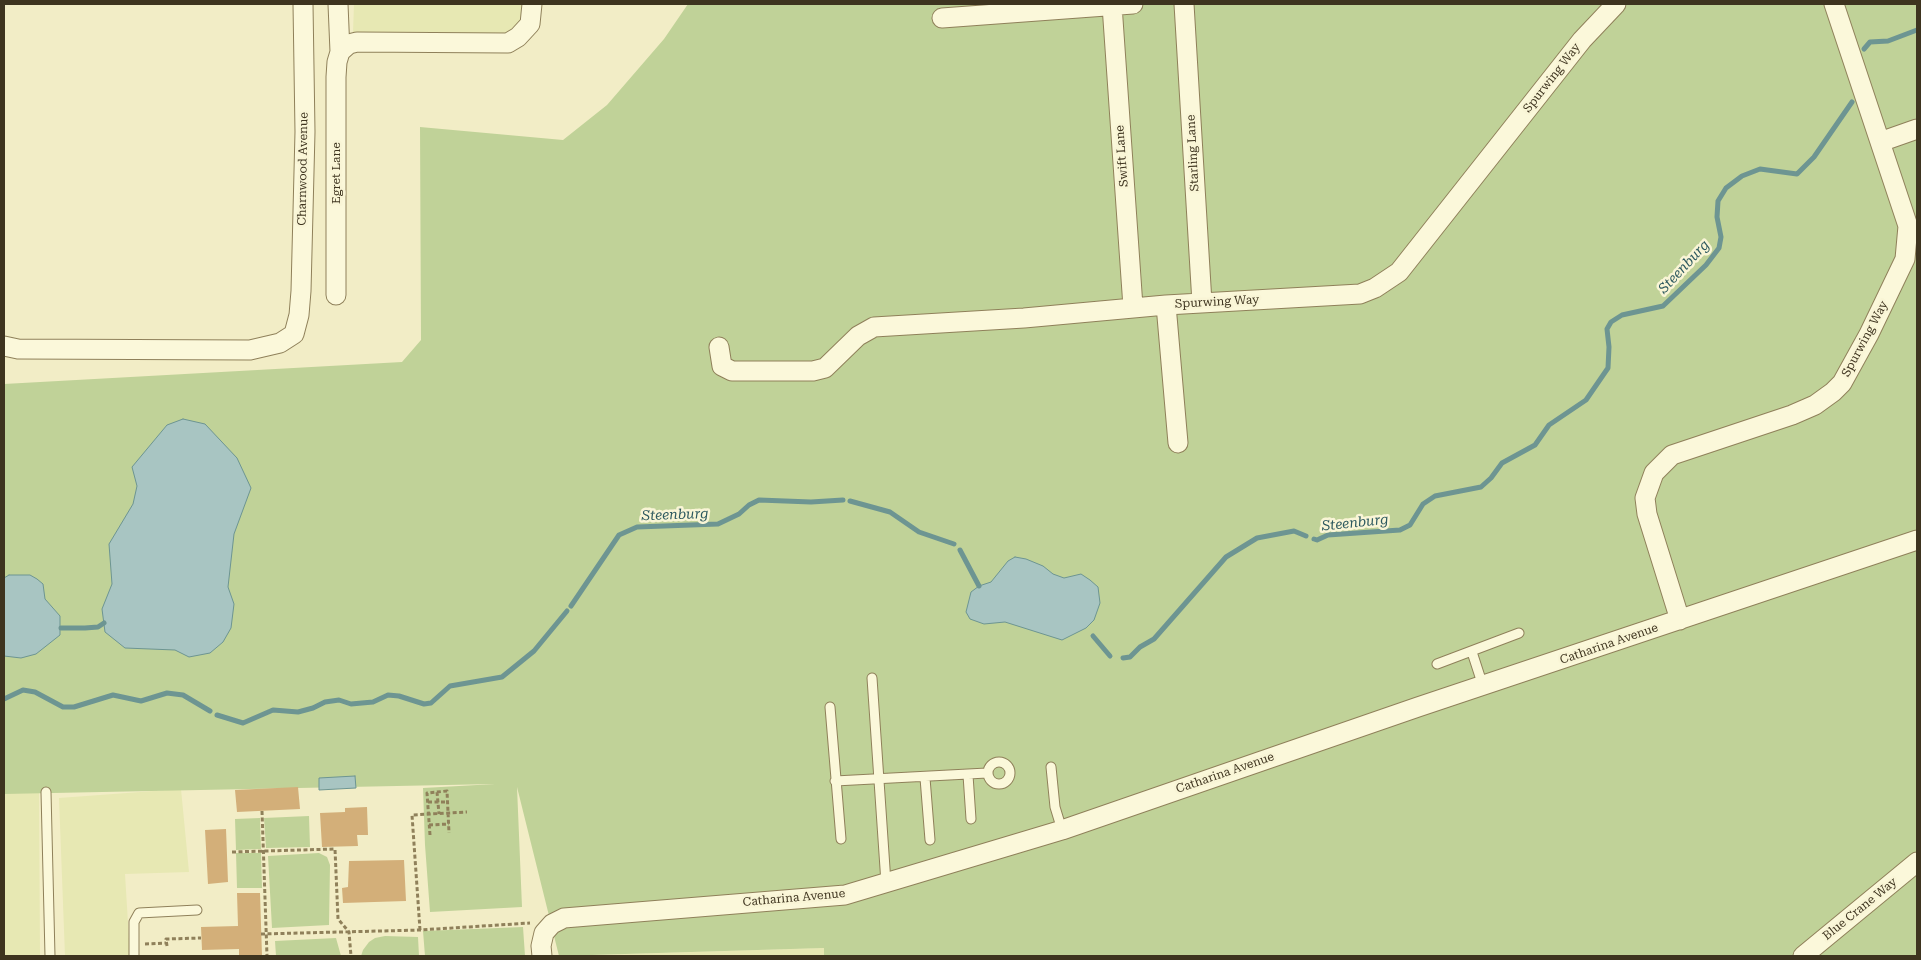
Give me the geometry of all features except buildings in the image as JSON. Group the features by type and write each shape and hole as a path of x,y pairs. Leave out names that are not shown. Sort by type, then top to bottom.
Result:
{"street":[{"name":"Charnwood Avenue","path":"4,346 18,349 250,350 280,343 294,334 299,315 301,291 305,132 303,4"},
{"name":"Egret Lane","path":"336,296 336,77 340,52 338,4"},
{"path":"340,52 349,44 357,42 508,43 518,37 530,24 532,4"},
{"path":"942,18 1133,4"},
{"name":"Starling Lane","path":"1184,4 1202,303"},
{"name":"Spurwing Way","path":"719,346 722,366 732,371 813,371 825,368 858,336 874,327 1024,318 1133,307 1360,294 1392,278 1405,265 1582,40 1616,4"},
{"name":"Spurwing Way","path":"1680,620 1647,514 1645,498 1654,473 1672,455 1792,415 1826,398 1842,383 1869,334 1905,259 1908,226 1834,4"},
{"name":"Swift Lane","path":"1112,5 1133,307"},
{"path":"1880,142 1917,129"},
{"path":"1166,305 1178,443"},
{"name":"Catharina Avenue","path":"547,928 564,918 845,895 1062,830 1917,540"},
{"name":"Blue Crane Way","path":"1803,956 1917,862"},
{"path":"542,956 542,938 547,928"}],"lane":[{"path":"1437,664 1520,633"},
{"path":"1472,652 1484,686"},
{"path":"872,678 886,883"},
{"path":"830,707 841,839"},
{"path":"1051,767 1054,807 1062,830"},
{"path":"835,782 987,773"},
{"path":"968,775 971,819"},
{"path":"925,778 930,840"},
{"path":"46,792 50,956"},
{"path":"134,956 134,922 139,913 198,910"}],"path":[{"path":"430,835 427,793 448,791 449,834"},
{"path":"437,792 439,814"},
{"path":"428,802 448,802"},
{"path":"262,811 267,956"},
{"path":"420,930 412,815 467,812"},
{"path":"429,825 449,824"},
{"path":"232,852 335,849 338,919 349,932 351,956"},
{"path":"261,934 420,930 535,922 547,928"},
{"path":"134,944 167,945 166,939 201,938"}],"green space":[{"path":"354,4 527,4 527,22 502,37 353,33"},
{"path":"688,4 1917,4 1917,956 824,956 824,948 559,956 517,787 522,907 430,912 423,788 495,784 4,794 4,384 402,362 421,340 420,127 563,140 607,105 664,39"},
{"path":"39,788 40,956 4,956 4,790"},
{"path":"181,789 189,872 125,874 130,956 65,956 59,798"},
{"path":"309,816 310,847 266,848 264,818"},
{"path":"260,818 261,849 236,850 235,819"},
{"path":"236,853 261,853 262,888 237,888"},
{"path":"319,853 327,857 330,865 329,925 272,928 268,856"},
{"path":"523,927 525,956 425,956 423,931"},
{"path":"385,936 418,937 419,956 361,956 369,942 375,938"},
{"path":"336,938 341,956 276,956 275,941"},
{"path":"824,948 824,956 566,956"}],"water":[{"path":"183,419 205,424 237,458 251,488 234,534 228,587 234,604 231,628 223,642 210,653 189,657 175,650 125,648 105,632 102,609 112,584 109,544 133,504 137,486 132,467 167,425"},
{"path":"1015,557 1043,566 1053,574 1064,578 1081,574 1090,580 1098,587 1100,603 1094,620 1086,628 1062,640 1005,622 984,624 970,619 966,612 971,592 979,586 991,582 1008,561"},
{"path":"9,575 30,575 37,579 43,584 45,599 60,616 60,635 36,654 21,658 4,656 4,578"},
{"path":"355,776 356,788 319,790 319,778"}],"waterway":[{"name":"Steenburg","path":"1864,49 1870,42 1888,41 1917,30"},
{"name":"Steenburg","path":"1314,539 1317,540 1328,535 1400,530 1410,525 1423,504 1435,496 1481,487 1491,478 1502,463 1535,445 1549,425 1586,400 1608,368 1609,347 1607,329 1611,322 1622,315 1663,306 1706,265 1719,248 1721,237 1717,217 1718,201 1726,188 1742,176 1760,169 1797,174 1814,157 1852,102"},
{"name":"Steenburg","path":"571,606 619,535 637,527 718,524 739,514 749,505 759,500 811,502 843,500"},
{"name":"Steenburg","path":"850,501 890,512 919,532 954,544"},
{"name":"Steenburg","path":"1123,658 1130,657 1140,647 1154,639 1226,557 1257,538 1294,531 1306,536"},
{"name":"Steenburg","path":"960,550 979,586"},
{"name":"Steenburg","path":"217,715 243,723 273,710 298,712 325,702 339,700 351,704 373,702 388,695 399,696 424,704 431,703 450,686 502,677 534,651 567,611"},
{"path":"61,628 98,627 104,623"},
{"name":"Steenburg","path":"1093,636 1110,656"},
{"name":"Steenburg","path":"4,699 23,690 35,692 63,707 74,707 113,695 141,701 167,693 183,695 210,711"}]}
